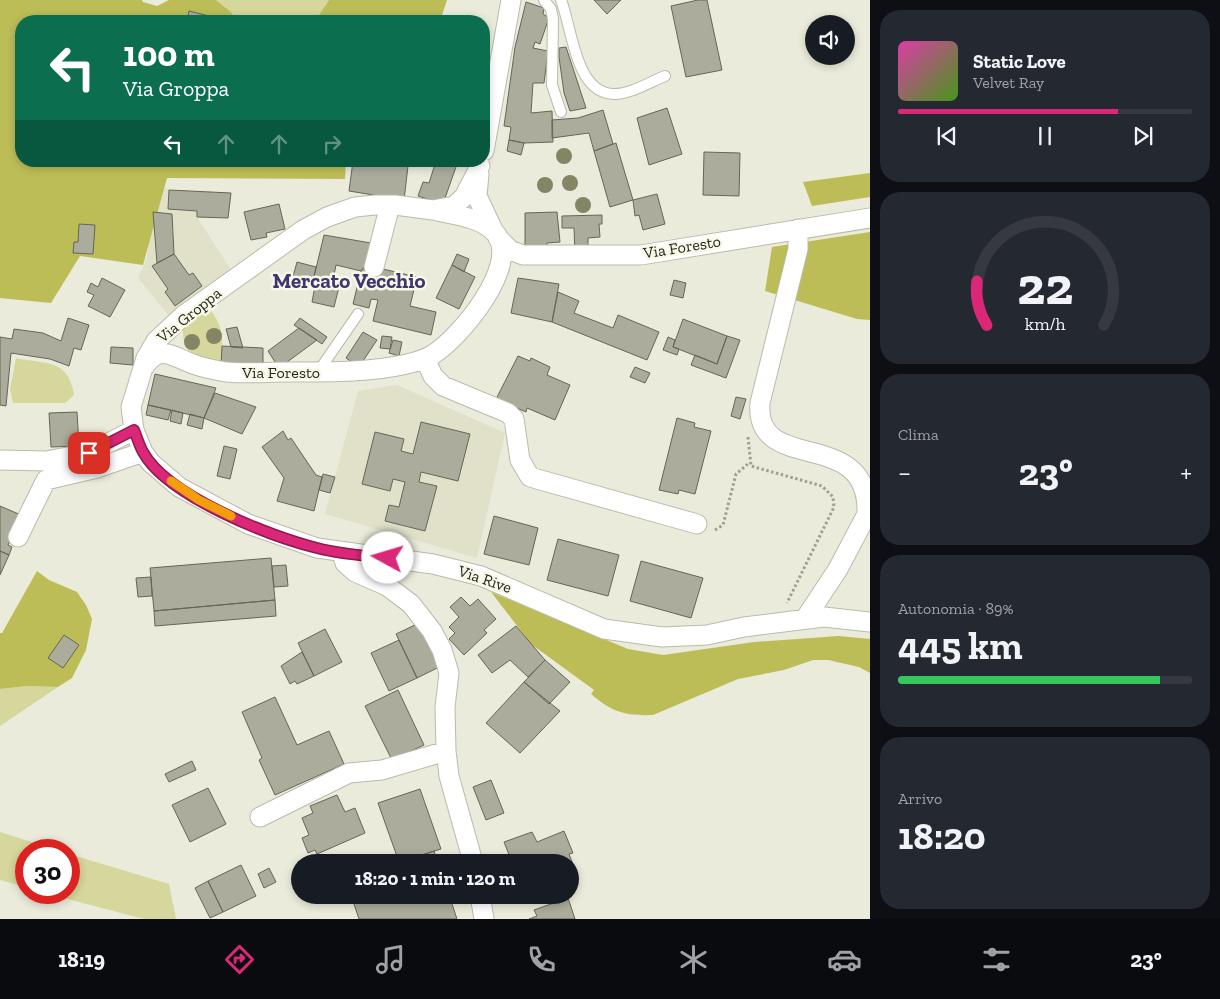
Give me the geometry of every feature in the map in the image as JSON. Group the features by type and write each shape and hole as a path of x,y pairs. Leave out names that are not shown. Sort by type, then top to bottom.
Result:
{"street":[{"path":"490,116 511,0"},
{"name":"Via Groppa","path":"433,210 449,208 459,202 478,167"},
{"path":"481,167 477,196 496,235 510,250 523,255"},
{"path":"374,267 390,205"},
{"name":"Via Groppa","path":"134,430 131,407 150,348 177,321 303,230 319,221 355,207 390,205 433,210 479,222 496,235"},
{"name":"Via Foresto","path":"523,255 641,254 870,218"},
{"path":"798,229 798,249 760,403 761,422 768,433 779,442 839,458 852,465 866,485 868,507 867,514 838,570 805,619"},
{"name":"Via Foresto","path":"144,367 152,357 161,353 173,355 192,364 228,372 340,373 389,367 425,359 441,349 458,333 496,278 503,258 496,235"},
{"path":"496,278 511,261 523,255"},
{"path":"177,321 175,327 177,343 192,364"},
{"path":"425,359 433,376 443,386 508,413 514,419 520,460 530,478 697,524"},
{"path":"0,460 46,461 89,453 134,430"},
{"name":"Via Rive","path":"134,430 142,452 151,463 179,487 225,513 295,542 342,553 433,564 472,573 505,585 604,629 662,638 707,635 805,619 841,618 870,622"},
{"path":"18,538 46,480 120,461 142,452"},
{"path":"342,553 345,563 355,572 387,586 411,604 432,631 439,644 449,673 445,708 446,751 455,801 472,854"},
{"path":"260,817 350,773 382,770 446,751"},
{"path":"482,904 484,919"}],"lane":[{"path":"544,0 551,9 553,19 552,85 561,112"},
{"path":"561,0 576,55 586,79 598,89 614,94 630,90 665,76"},
{"path":"318,372 358,314"}],"path":[{"path":"697,524 710,531 716,530 722,525 734,477 749,463"}],"shaded area":[{"path":"0,0 142,0 157,6 169,0 216,0 233,15 15,15 15,167 346,167 345,179 167,178 143,265 80,256 51,303 0,298"},
{"path":"329,0 447,0 442,15 319,15"},
{"path":"870,173 870,197 812,206 803,182"},
{"path":"153,188 169,189 168,209 197,211 197,217 231,270 168,315 138,278 147,258"},
{"path":"870,232 870,320 857,319 765,291 772,247"},
{"path":"397,385 505,433 477,558 325,514 358,391"},
{"path":"37,571 49,580 77,592 86,605 92,619 86,650 72,678 58,687 27,686 0,689 0,633 2,633"},
{"path":"491,592 628,649 663,655 754,642 839,636 870,639 870,673 859,667 828,660 813,660 784,670 738,679 653,715 627,714 612,709 599,700 591,694 594,690 531,644"}],"green space":[{"path":"216,0 329,0 319,15 233,15"},
{"path":"207,305 217,320 222,334 221,366 204,361 192,354 188,349 183,334 183,324"},
{"path":"16,358 46,363 61,369 71,383 74,395 65,403 13,403 10,389"},
{"path":"27,686 58,687 0,726 0,689"},
{"path":"0,832 22,839 15,839 15,884 0,880"},
{"path":"80,857 169,884 176,919 144,919 80,902"}],"building":[{"path":"594,0 621,0 607,14"},
{"path":"707,0 722,70 686,77 671,6"},
{"path":"526,2 544,8 543,14 549,18 540,44 535,42 533,48 548,51 544,83 533,83 531,113 552,111 553,142 524,143 509,140 511,127 504,126 515,47"},
{"path":"189,11 205,15 188,15"},
{"path":"566,47 586,108 570,111 564,93 559,48"},
{"path":"667,108 682,154 649,165 637,118"},
{"path":"603,110 613,144 594,151 589,133 552,138 552,120 578,118"},
{"path":"509,140 524,143 521,155 507,151"},
{"path":"616,143 633,200 610,207 594,151"},
{"path":"704,152 740,153 739,196 703,195"},
{"path":"352,167 408,167 404,200 349,191"},
{"path":"434,167 456,167 443,204 418,196 423,182 429,183"},
{"path":"169,190 231,193 228,218 197,217 197,211 168,209"},
{"path":"657,194 665,224 643,230 639,215 635,216 633,200"},
{"path":"279,204 285,229 266,233 267,237 251,240 244,212"},
{"path":"153,212 172,214 174,254 157,263"},
{"path":"557,212 560,242 547,243 544,254 525,252 525,213"},
{"path":"602,215 602,224 599,224 600,237 588,238 588,253 575,253 574,228 562,228 562,216"},
{"path":"79,224 95,225 93,254 73,253 74,242 78,242"},
{"path":"324,235 371,243 366,265 361,271 336,265 332,285 313,281"},
{"path":"174,254 189,275 193,273 202,286 175,306 165,292 168,289 152,266"},
{"path":"457,254 469,259 464,272 452,265"},
{"path":"297,262 316,267 313,281 339,287 334,307 312,302 315,286 292,280"},
{"path":"366,265 417,277 410,306 436,312 431,335 373,321 378,300 371,299 369,308 353,304 361,271"},
{"path":"452,265 475,277 459,309 436,298"},
{"path":"102,278 125,290 110,317 88,306 94,295 87,292 91,283 98,287"},
{"path":"518,278 559,284 552,322 511,313"},
{"path":"674,280 686,283 683,298 670,295"},
{"path":"558,292 579,301 574,313 613,328 618,315 659,332 647,360 552,322"},
{"path":"68,318 89,325 81,350 74,348 69,366 50,359 11,353 6,406 0,405 0,337 12,339 14,329 43,333 61,341"},
{"path":"300,318 327,337 322,344 294,325"},
{"path":"683,319 727,336 717,364 673,347"},
{"path":"237,327 243,348 231,347 226,329"},
{"path":"299,328 317,340 279,368 268,351"},
{"path":"363,332 377,340 359,367 346,358"},
{"path":"382,336 392,337 390,349 380,348"},
{"path":"727,336 740,340 726,378 691,365 695,355 717,364"},
{"path":"668,337 675,340 673,347 679,349 677,355 663,350"},
{"path":"393,340 402,342 399,356 389,353"},
{"path":"222,346 263,348 263,368 221,366"},
{"path":"111,347 133,348 133,365 110,363"},
{"path":"518,356 530,361 531,358 550,367 547,375 570,385 555,420 527,408 526,412 496,399"},
{"path":"635,367 650,373 645,383 630,377"},
{"path":"155,374 216,388 204,418 148,405"},
{"path":"215,393 256,407 242,434 204,418"},
{"path":"736,397 746,399 740,419 731,416"},
{"path":"148,405 171,410 168,420 146,415"},
{"path":"172,410 183,413 181,424 170,421"},
{"path":"77,412 79,446 51,447 49,413"},
{"path":"190,414 204,418 202,429 187,425"},
{"path":"677,418 695,423 694,427 711,431 695,494 679,490 678,494 659,490"},
{"path":"421,422 470,434 458,481 421,472 419,482 437,486 425,531 385,521 389,505 399,507 405,482 393,479 390,491 362,484 375,432 404,439 401,451 413,454"},
{"path":"283,431 288,440 291,438 316,475 322,477 314,511 277,501 284,478 262,447"},
{"path":"224,446 237,449 230,479 217,476"},
{"path":"323,474 335,477 330,493 319,490"},
{"path":"0,506 21,515 8,545 12,547 9,555 0,551"},
{"path":"494,516 538,528 529,565 484,554"},
{"path":"558,539 619,555 608,596 547,580"},
{"path":"0,551 9,555 0,575"},
{"path":"271,558 275,600 154,611 150,568"},
{"path":"641,561 703,578 691,618 630,601"},
{"path":"286,565 288,586 274,587 272,566"},
{"path":"151,577 152,596 138,597 136,578"},
{"path":"461,597 470,606 478,599 496,619 484,630 487,633 464,655 449,639 455,633 449,627 459,617 450,607"},
{"path":"275,600 276,616 155,626 154,611"},
{"path":"417,624 422,633 425,632 441,666 417,678 396,634"},
{"path":"516,626 545,660 528,677 510,660 492,673 478,655"},
{"path":"325,629 342,662 314,676 298,643"},
{"path":"64,635 79,645 63,668 48,658"},
{"path":"399,640 417,678 389,691 371,653"},
{"path":"302,652 314,676 297,684 295,681 290,684 281,666"},
{"path":"545,660 570,682 549,704 524,682"},
{"path":"524,682 560,711 520,753 486,723"},
{"path":"398,690 424,745 392,760 365,706"},
{"path":"275,697 297,745 329,731 344,764 275,795 259,760 262,758 242,712"},
{"path":"192,761 196,770 169,782 165,774"},
{"path":"491,780 504,813 486,820 473,787"},
{"path":"208,788 226,824 190,842 172,805"},
{"path":"420,789 441,849 425,854 396,854 378,803"},
{"path":"337,795 345,812 355,808 365,833 317,854 315,850 308,853 302,838 309,835 302,818 313,813 310,806"},
{"path":"564,831 573,853 509,854 504,842 532,832 537,842"},
{"path":"241,865 256,896 223,912 208,881"},
{"path":"269,868 276,882 264,888 258,874"},
{"path":"208,881 223,912 210,918 195,888"},
{"path":"354,904 452,904 457,919 359,919"},
{"path":"551,904 570,904 575,919 529,919 537,916 534,910"}],"slow traffic":[{"path":"171,481 199,500 231,516"}],"district":[{"name":"Mercato Vecchio","path":"349,280"}],"route":[{"path":"89,453 134,430 142,452 151,463 179,487 199,500 248,524 295,542 342,553 388,558"}]}
